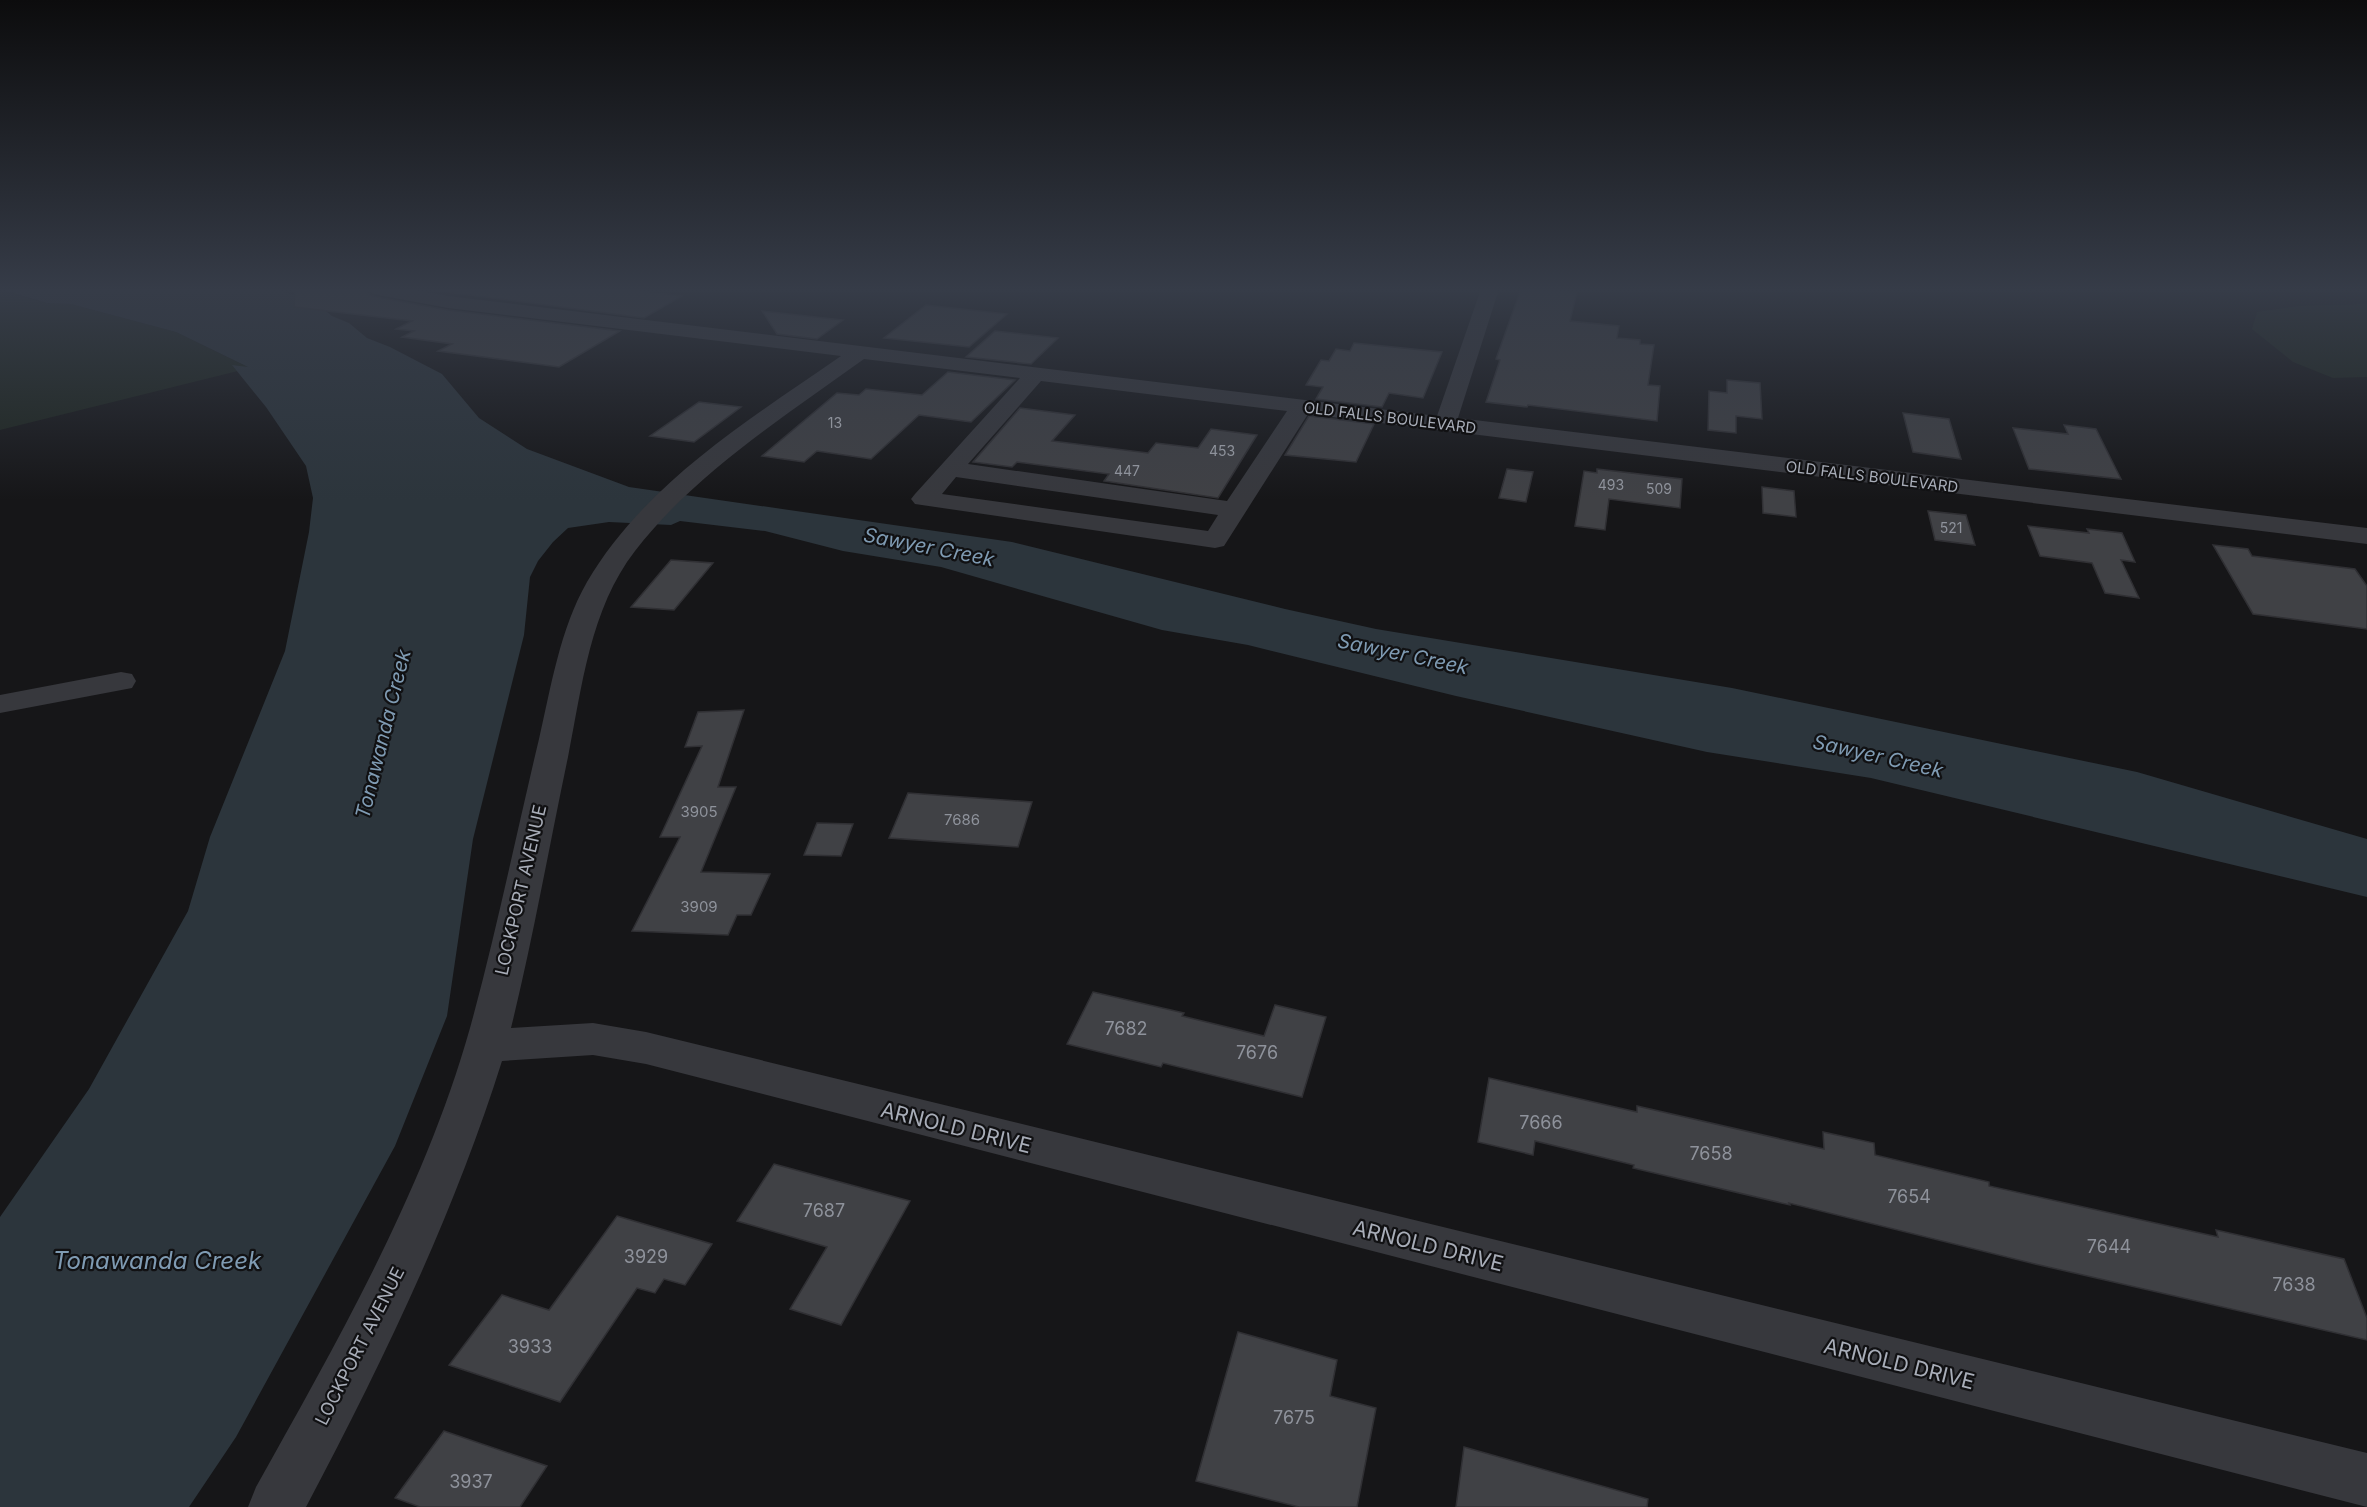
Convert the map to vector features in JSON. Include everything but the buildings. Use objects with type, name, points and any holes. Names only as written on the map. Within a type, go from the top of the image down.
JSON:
[{"type":"street","name":"LOCKPORT AVENUE","points":[[276,1507],[335,1397],[422,1220],[445,1162],[485,1046],[574,655],[584,621],[601,582],[614,562],[650,519],[683,485],[713,459],[850,359]]},
{"type":"street","name":"OLD FALLS BOULEVARD","points":[[918,359],[2367,536]]},
{"type":"street","points":[[1445,425],[1467,359]]},
{"type":"street","points":[[1035,374],[924,499],[1215,540],[1301,407]]},
{"type":"street","points":[[950,470],[1234,510]]},
{"type":"street","points":[[0,704],[121,681]]},
{"type":"street","name":"ARNOLD DRIVE","points":[[485,1046],[593,1039],[646,1048],[2367,1481]]},
{"type":"shaded area","points":[[0,359],[232,359],[250,368],[0,430]]},
{"type":"shaded area","points":[[2290,359],[2367,359],[2367,377],[2333,378]]},
{"type":"water","name":"Tonawanda Creek","points":[[232,359],[414,359],[442,374],[479,418],[527,449],[629,487],[1012,542],[1376,629],[1732,688],[2137,772],[2367,839],[2367,897],[1871,778],[1707,752],[1456,696],[1248,645],[1162,630],[941,567],[843,551],[765,531],[680,521],[671,525],[609,522],[568,528],[538,561],[530,577],[524,635],[473,839],[447,1016],[395,1146],[236,1437],[189,1507],[0,1507],[0,1217],[89,1089],[188,911],[210,837],[285,651],[309,532],[313,498],[306,466],[266,407],[232,365],[248,367]]},
{"type":"water label","name":"Sawyer Creek","points":[[929,547]]},
{"type":"water label","name":"Sawyer Creek","points":[[1403,654]]},
{"type":"water label","name":"Sawyer Creek","points":[[1878,756]]}]
